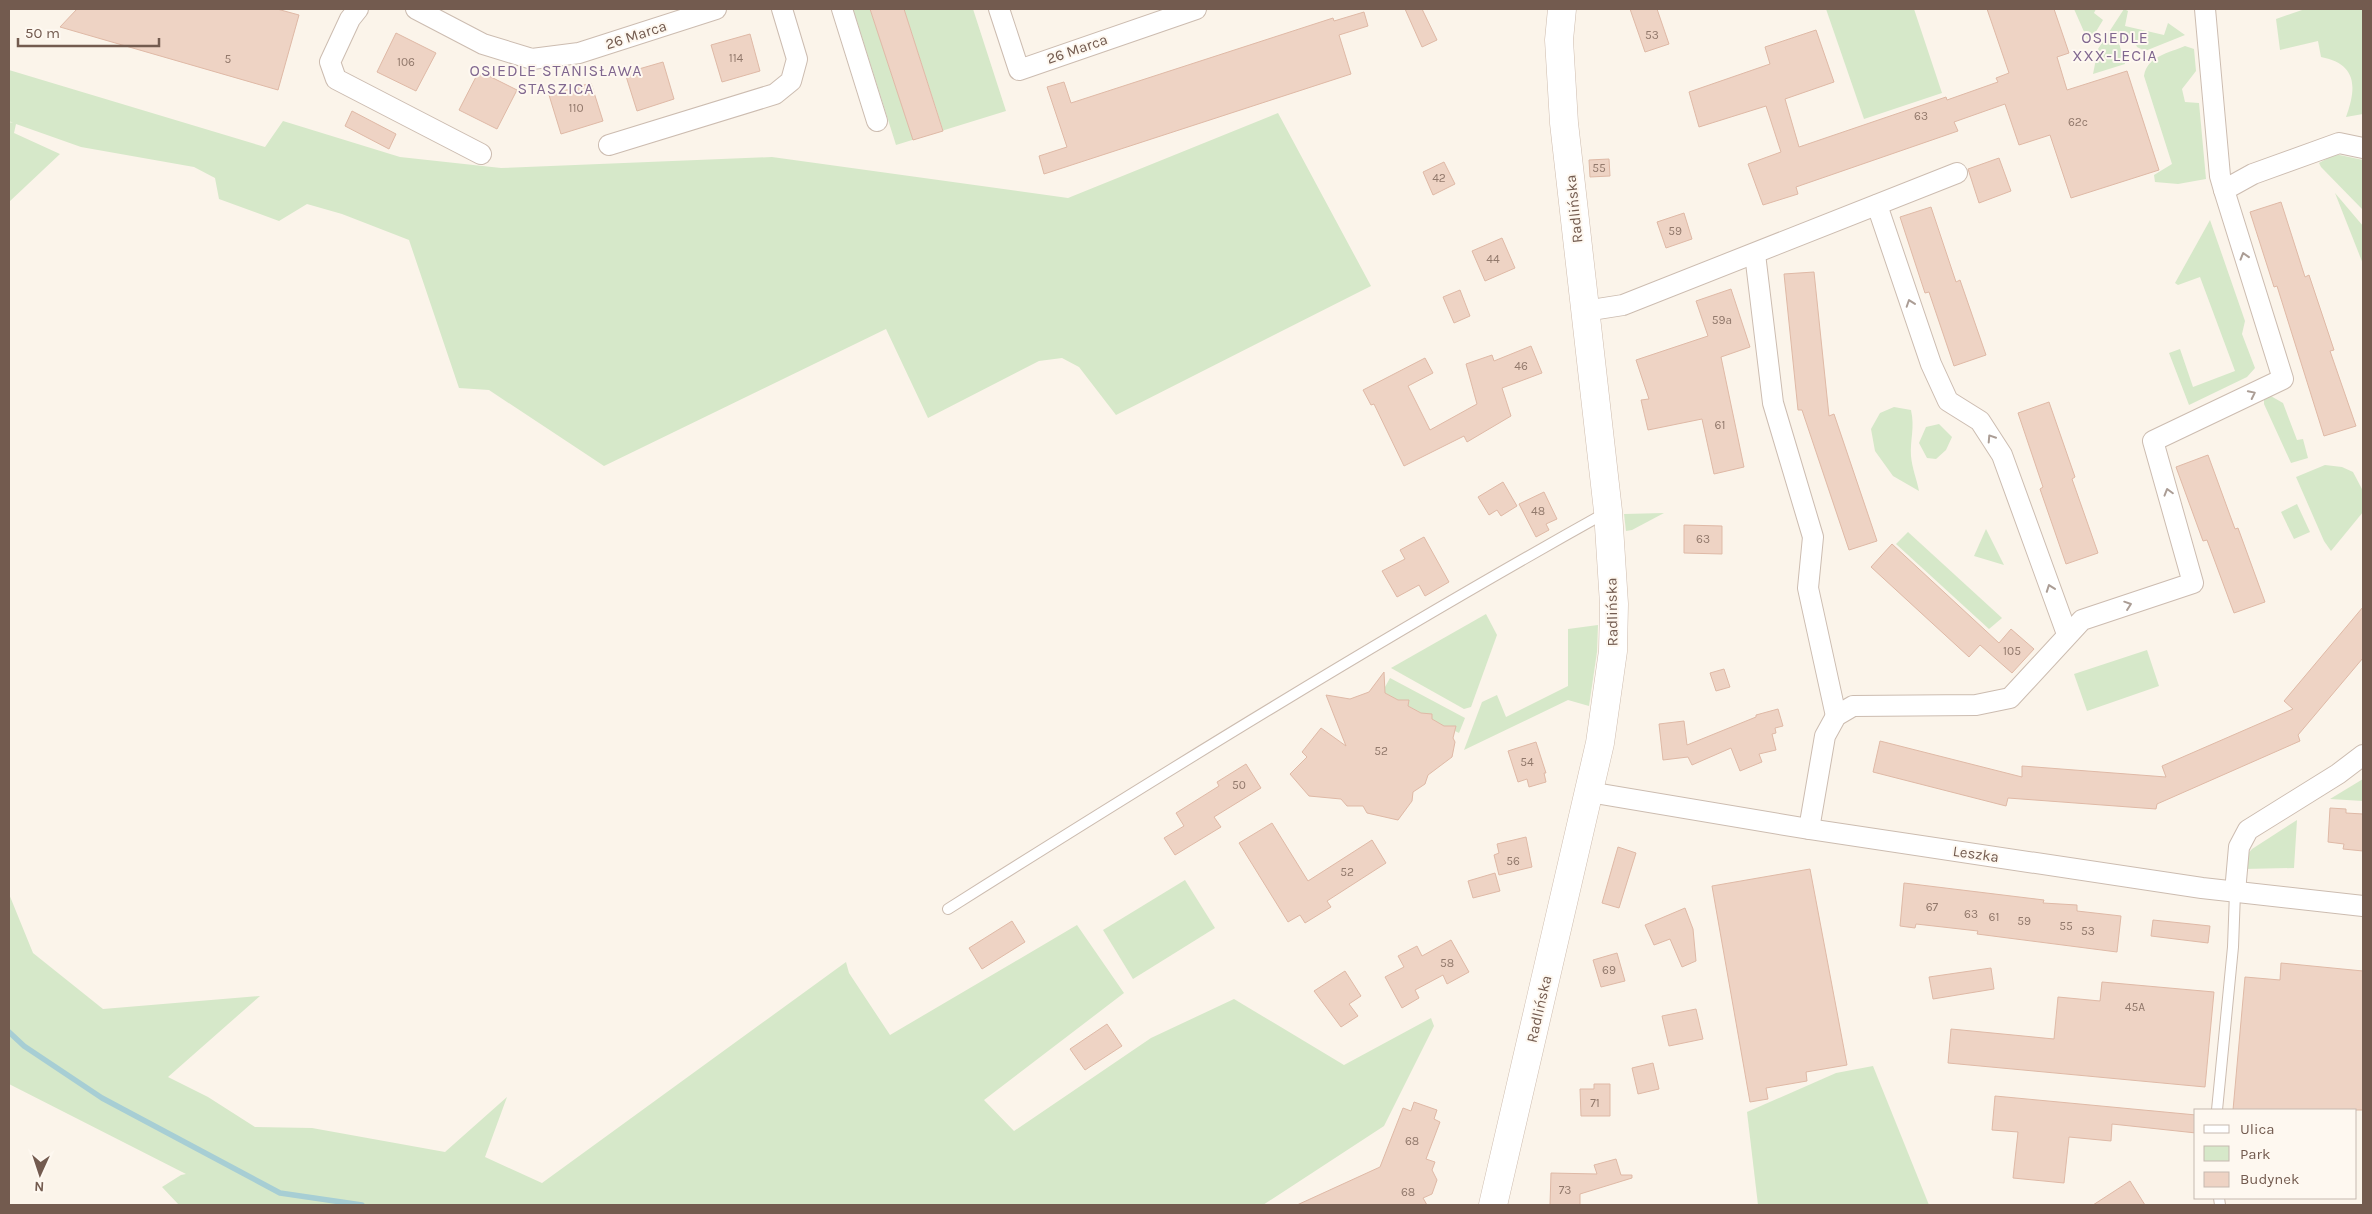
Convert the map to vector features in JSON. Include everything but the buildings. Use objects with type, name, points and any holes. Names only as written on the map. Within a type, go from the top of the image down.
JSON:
[{"type":"street","points":[[358,9],[350,19],[330,62],[336,79],[481,154]]},
{"type":"street","name":"26 Marca","points":[[416,9],[483,44],[532,59],[579,53],[716,9]]},
{"type":"street","points":[[609,145],[776,94],[791,80],[797,59],[782,9]]},
{"type":"street","points":[[842,9],[877,121]]},
{"type":"street","name":"26 Marca","points":[[1000,9],[1019,70],[1196,9]]},
{"type":"street","name":"Radlińska","points":[[1493,1205],[1604,725],[1613,651],[1614,604],[1608,512],[1564,123],[1559,40],[1562,9]]},
{"type":"street","points":[[1809,829],[1826,736],[1836,716],[1853,706],[1976,705],[2010,698],[2067,634],[2082,620],[2193,583],[2153,441],[2283,378],[2220,176],[2205,9]]},
{"type":"street","points":[[2224,190],[2253,174],[2339,143],[2363,148]]},
{"type":"street","points":[[1585,310],[1623,305],[1957,173]]},
{"type":"street","points":[[1877,205],[1931,364],[1948,401],[1980,421],[2002,455],[2067,634]]},
{"type":"street","points":[[1755,254],[1773,403],[1813,537],[1808,588],[1836,716]]},
{"type":"street","points":[[2235,892],[2238,847],[2248,830],[2338,774],[2363,755]]},
{"type":"street","name":"Leszka","points":[[1589,792],[1809,829],[2235,892],[2363,906]]},
{"type":"lane","points":[[948,909],[1204,748],[1378,644],[1608,512]]},
{"type":"lane","points":[[2218,1109],[2233,947],[2235,892]]},
{"type":"green space","points":[[853,9],[870,9],[913,140],[896,145]]},
{"type":"green space","points":[[904,9],[973,9],[1006,111],[924,136],[943,130]]},
{"type":"green space","points":[[1826,9],[1914,9],[1942,93],[1864,119]]},
{"type":"green space","points":[[2074,9],[2096,9],[2094,13],[2103,20],[2089,43]]},
{"type":"green space","points":[[2124,9],[2128,11],[2125,26],[2164,35],[2168,23],[2185,35],[2145,51],[2137,47],[2134,39],[2119,43],[2125,64],[2093,74],[2098,49]]},
{"type":"green space","points":[[2305,9],[2363,9],[2363,114],[2346,117],[2352,96],[2351,78],[2348,71],[2342,65],[2321,57],[2318,41],[2280,50],[2276,19]]},
{"type":"green space","points":[[2185,46],[2194,49],[2196,71],[2182,89],[2185,102],[2199,103],[2206,179],[2178,184],[2155,182],[2154,175],[2172,164],[2144,76],[2149,64],[2154,60]]},
{"type":"green space","points":[[9,70],[265,147],[283,121],[400,157],[501,168],[772,157],[1068,198],[1278,113],[1371,286],[1116,415],[1079,367],[1062,358],[1039,361],[928,418],[886,329],[604,466],[489,390],[459,388],[409,240],[342,214],[307,204],[279,221],[219,199],[215,178],[194,167],[81,147],[16,124],[14,133],[60,154],[9,202],[9,122],[13,123],[9,121]]},
{"type":"green space","points":[[2335,154],[2363,160],[2363,210],[2319,163]]},
{"type":"green space","points":[[2335,193],[2363,226],[2363,264]]},
{"type":"green space","points":[[2210,220],[2245,321],[2242,334],[2255,368],[2247,377],[2189,405],[2169,353],[2180,349],[2193,387],[2235,371],[2200,277],[2178,285],[2175,283]]},
{"type":"green space","points":[[2269,395],[2283,403],[2297,440],[2303,439],[2308,458],[2291,463],[2264,404],[2264,398]]},
{"type":"green space","points":[[1894,407],[1911,410],[1913,422],[1911,456],[1919,491],[1893,476],[1875,451],[1871,429],[1880,413]]},
{"type":"green space","points":[[1939,424],[1952,437],[1946,450],[1936,459],[1927,458],[1919,443],[1926,427]]},
{"type":"green space","points":[[2325,465],[2342,467],[2353,472],[2363,491],[2363,512],[2331,551],[2324,541],[2296,477]]},
{"type":"green space","points":[[2297,504],[2310,532],[2294,539],[2281,512]]},
{"type":"green space","points":[[1664,513],[1632,530],[1626,531],[1624,514]]},
{"type":"green space","points":[[1986,529],[2004,565],[1974,556]]},
{"type":"green space","points":[[1908,532],[2002,618],[1989,629],[1896,544]]},
{"type":"green space","points":[[1486,614],[1497,635],[1471,707],[1464,709],[1391,668]]},
{"type":"green space","points":[[1598,625],[1597,652],[1589,706],[1568,700],[1464,750],[1482,702],[1497,695],[1506,717],[1568,686],[1568,629]]},
{"type":"green space","points":[[2147,650],[2159,686],[2087,711],[2074,674]]},
{"type":"green space","points":[[1390,678],[1465,718],[1459,733],[1455,731],[1456,726],[1452,731],[1432,719],[1432,714],[1429,714],[1429,717],[1408,706],[1409,700],[1405,704],[1385,693],[1385,687]]},
{"type":"green space","points":[[2363,779],[2363,801],[2330,799]]},
{"type":"green space","points":[[2297,820],[2294,868],[2244,869],[2247,855],[2252,849]]},
{"type":"green space","points":[[1185,880],[1215,928],[1133,979],[1103,930]]},
{"type":"green space","points":[[9,894],[33,953],[103,1009],[260,996],[168,1077],[208,1097],[255,1127],[312,1128],[445,1152],[507,1097],[485,1157],[542,1183],[846,962],[849,973],[890,1035],[1077,925],[1124,993],[984,1100],[1014,1131],[1151,1038],[1234,999],[1344,1065],[1431,1018],[1434,1026],[1384,1126],[1263,1205],[179,1205],[162,1187],[181,1175],[186,1174],[9,1084]]},
{"type":"green space","points":[[1873,1066],[1929,1205],[1758,1205],[1747,1112],[1836,1073]]},
{"type":"waterway","points":[[9,1032],[24,1046],[102,1098],[280,1193],[362,1205]]},
{"type":"district","name":"OSIEDLE XXX-LECIA","points":[[2115,46]]},
{"type":"district","name":"OSIEDLE STANISŁAWA STASZICA","points":[[556,79]]}]
